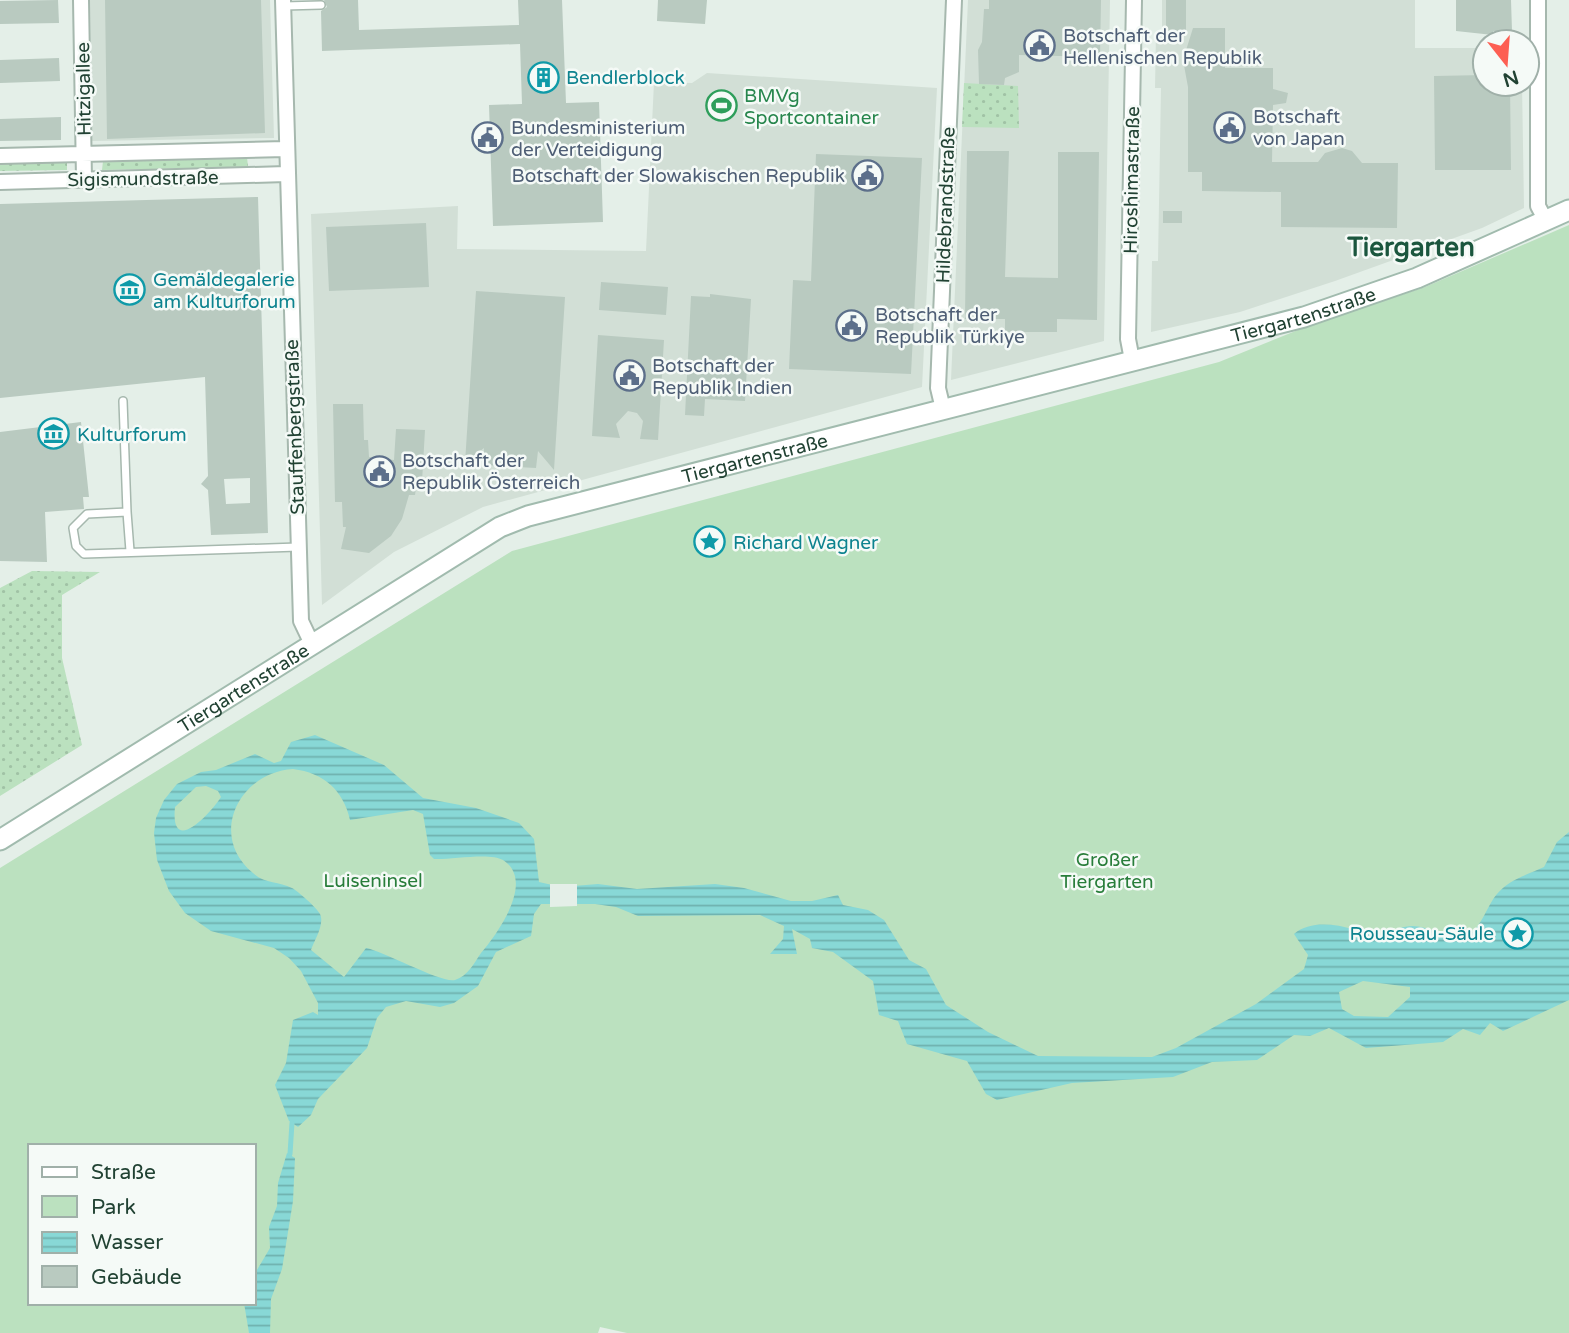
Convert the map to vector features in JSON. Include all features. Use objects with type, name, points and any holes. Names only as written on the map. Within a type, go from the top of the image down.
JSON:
[{"type":"main road","name":"Tiergartenstraße","points":[[0,840],[474,541],[528,516],[1132,360],[1215,342],[1364,297],[1417,278],[1569,210]]},
{"type":"street","name":"Hitzigallee","points":[[81,0],[84,179]]},
{"type":"street","name":"Hildebrandstraße","points":[[943,409],[937,388],[954,0]]},
{"type":"street","name":"Hiroshimastraße","points":[[1132,360],[1128,339],[1134,0]]},
{"type":"street","points":[[1538,0],[1538,206],[1546,221]]},
{"type":"street","name":"Stauffenbergstraße","points":[[283,3],[285,149],[301,621],[311,642]]},
{"type":"street","name":"Sigismundstraße","points":[[0,156],[285,149]]},
{"type":"street","name":"Sigismundstraße","points":[[0,181],[286,174]]},
{"type":"lane","points":[[283,3],[320,5]]},
{"type":"lane","points":[[123,401],[130,551]]},
{"type":"lane","points":[[127,512],[86,514],[77,520],[73,536],[84,554],[298,547]]},
{"type":"shaded area","points":[[90,0],[270,0],[274,138],[92,141]]},
{"type":"shaded area","points":[[968,0],[1110,0],[1104,341],[951,380]]},
{"type":"shaded area","points":[[1162,0],[1415,0],[1415,48],[1471,48],[1471,98],[1522,98],[1524,208],[1482,228],[1335,281],[1240,312],[1151,332],[1152,261],[1158,261],[1161,88],[1155,88],[1156,34],[1162,33]]},
{"type":"shaded area","points":[[707,73],[937,88],[922,387],[483,507],[394,552],[322,605],[311,214],[458,206],[457,249],[646,251],[654,82],[692,83]]},
{"type":"green space","points":[[964,83],[1018,86],[1019,128],[962,127]]},
{"type":"green space","points":[[247,157],[248,167],[102,170],[103,161]]},
{"type":"green space","points":[[67,161],[67,170],[0,171],[0,163]]},
{"type":"green space","name":"Großer Tiergarten","points":[[1569,225],[1569,1333],[627,1333],[600,1327],[598,1333],[0,1333],[0,868],[512,551],[1219,362],[1303,328],[1425,287]]},
{"type":"green space","points":[[32,571],[100,572],[62,595],[62,658],[82,745],[0,796],[0,588]]},
{"type":"water","points":[[315,735],[384,765],[423,798],[476,808],[519,823],[534,839],[539,882],[561,887],[598,884],[637,889],[715,884],[744,888],[791,901],[812,901],[838,895],[843,905],[868,910],[884,920],[909,960],[926,969],[946,1005],[988,1032],[1038,1056],[1152,1057],[1176,1048],[1256,1004],[1304,969],[1308,955],[1294,934],[1303,928],[1314,925],[1337,926],[1381,939],[1406,926],[1417,926],[1454,937],[1470,934],[1502,889],[1544,867],[1557,842],[1569,832],[1569,1000],[1503,1031],[1490,1023],[1480,1035],[1463,1029],[1443,1042],[1366,1048],[1329,1028],[1310,1036],[1294,1035],[1257,1060],[1212,1062],[1173,1077],[1072,1083],[997,1100],[986,1094],[967,1061],[907,1044],[898,1021],[879,1015],[873,981],[833,952],[812,948],[810,939],[792,929],[797,954],[770,954],[783,939],[784,926],[760,915],[638,916],[616,907],[595,904],[541,904],[534,914],[531,936],[496,952],[478,986],[454,1003],[440,1007],[406,1001],[386,1007],[377,1018],[367,1048],[318,1099],[311,1115],[298,1127],[289,1121],[275,1085],[286,1063],[293,1020],[313,1012],[318,1015],[318,1003],[301,971],[289,958],[274,948],[211,931],[185,913],[169,891],[157,860],[154,833],[156,818],[164,800],[177,784],[201,772],[216,770],[255,754],[274,763],[281,761],[291,742]],"holes":[[[293,769],[323,779],[337,792],[350,820],[413,810],[423,814],[430,855],[434,859],[480,856],[497,858],[512,869],[516,881],[515,894],[504,921],[467,972],[460,978],[448,980],[366,948],[344,977],[311,950],[321,923],[318,911],[292,888],[262,879],[253,873],[239,858],[232,841],[231,824],[245,793],[258,781],[274,773]],[[206,786],[218,791],[221,797],[200,821],[192,827],[179,829],[175,822],[175,807],[196,787]],[[1515,918],[1525,919],[1532,935],[1519,943],[1509,942],[1504,938],[1504,932]],[[1363,981],[1410,987],[1410,997],[1388,1017],[1354,1016],[1342,1009],[1339,992]]]},
{"type":"water","points":[[287,1153],[295,1158],[293,1201],[282,1269],[271,1299],[270,1333],[249,1333],[244,1305],[256,1305],[256,1272],[270,1248],[269,1227],[277,1206],[278,1183]]},
{"type":"pier","points":[[550,884],[577,884],[577,906],[550,907]]},
{"type":"building","points":[[58,0],[59,23],[0,24],[0,1]]},
{"type":"building","points":[[105,0],[261,0],[265,133],[107,139]]},
{"type":"building","points":[[324,0],[358,0],[359,30],[519,25],[518,0],[562,0],[566,103],[599,102],[603,222],[493,226],[489,105],[522,104],[520,44],[322,51],[321,11],[327,7]]},
{"type":"building","points":[[658,0],[707,0],[705,24],[657,21]]},
{"type":"building","name":"Botschaft der Hellenischen Republik","points":[[989,0],[1101,0],[1100,57],[1019,55],[1019,72],[1005,78],[1004,85],[979,84],[978,50],[982,42],[984,9],[989,9]]},
{"type":"building","points":[[1166,0],[1186,0],[1186,34],[1166,34]]},
{"type":"building","points":[[1456,0],[1511,0],[1512,28],[1471,28],[1471,33],[1456,31]]},
{"type":"building","name":"Botschaft von Japan","points":[[1193,28],[1225,28],[1225,68],[1273,68],[1273,89],[1288,93],[1286,103],[1273,105],[1272,162],[1318,162],[1325,153],[1342,148],[1352,151],[1362,163],[1398,163],[1397,228],[1281,227],[1281,192],[1202,191],[1202,172],[1188,172],[1188,87],[1183,60]]},
{"type":"building","points":[[59,58],[60,81],[0,83],[0,60]]},
{"type":"building","points":[[1471,75],[1471,98],[1510,98],[1511,170],[1435,170],[1434,76]]},
{"type":"building","points":[[61,117],[61,140],[0,141],[0,119]]},
{"type":"building","points":[[967,151],[1009,151],[1005,277],[1058,278],[1058,152],[1099,152],[1097,320],[1057,319],[1057,332],[1005,332],[1005,319],[965,319]]},
{"type":"building","name":"Botschaft der Republik Türkiye","points":[[816,154],[922,158],[911,374],[789,369],[793,280],[811,281]]},
{"type":"building","name":"Gemäldegalerie am Kulturforum","points":[[258,197],[268,533],[211,535],[208,490],[201,484],[208,476],[205,377],[0,398],[0,204]],"holes":[[[250,478],[250,503],[226,504],[224,479]]]},
{"type":"building","points":[[1163,211],[1182,211],[1182,223],[1163,223]]},
{"type":"building","points":[[426,223],[429,287],[329,291],[326,227]]},
{"type":"building","points":[[601,282],[668,287],[666,315],[599,310]]},
{"type":"building","points":[[476,291],[565,297],[554,470],[538,451],[536,468],[483,465],[484,448],[465,463]]},
{"type":"building","points":[[710,294],[751,299],[745,401],[705,399],[704,416],[685,415],[691,296],[710,297]]},
{"type":"building","name":"Botschaft der Republik Indien","points":[[598,335],[664,340],[658,440],[640,439],[643,421],[637,413],[628,411],[616,424],[620,438],[592,436]]},
{"type":"building","name":"Botschaft der Republik Österreich","points":[[333,404],[363,404],[364,440],[368,440],[369,457],[394,460],[396,429],[425,430],[422,482],[417,481],[415,495],[409,495],[402,519],[391,536],[369,553],[341,549],[346,527],[343,527],[342,502],[335,502]]},
{"type":"building","name":"Kulturforum","points":[[81,422],[89,497],[83,497],[84,509],[45,512],[47,562],[0,561],[0,432]]},
{"type":"building","points":[[717,529],[723,550],[700,556],[694,535]]},
{"type":"waterway","points":[[290,1154],[292,1123]]},
{"type":"place","name":"Botschaft der Hellenischen Republik","points":[[1040,46]]},
{"type":"place","name":"Bendlerblock","points":[[543,77]]},
{"type":"place","name":"BMVg Sportcontainer","points":[[721,106]]},
{"type":"place","name":"Botschaft von Japan","points":[[1230,127]]},
{"type":"place","name":"Bundesministerium der Verteidigung","points":[[488,138]]},
{"type":"place","name":"Botschaft der Slowakischen Republik","points":[[868,175]]},
{"type":"place","name":"Gemäldegalerie am Kulturforum","points":[[130,290]]},
{"type":"place","name":"Botschaft der Republik Türkiye","points":[[852,325]]},
{"type":"place","name":"Botschaft der Republik Indien","points":[[629,376]]},
{"type":"place","name":"Kulturforum","points":[[54,434]]},
{"type":"place","name":"Botschaft der Republik Österreich","points":[[379,471]]},
{"type":"place","name":"Richard Wagner","points":[[710,542]]},
{"type":"place","name":"Rousseau-Säule","points":[[1517,933]]},
{"type":"district","name":"Tiergarten","points":[[1411,247]]},
{"type":"park label","name":"Luiseninsel","points":[[373,880]]}]
